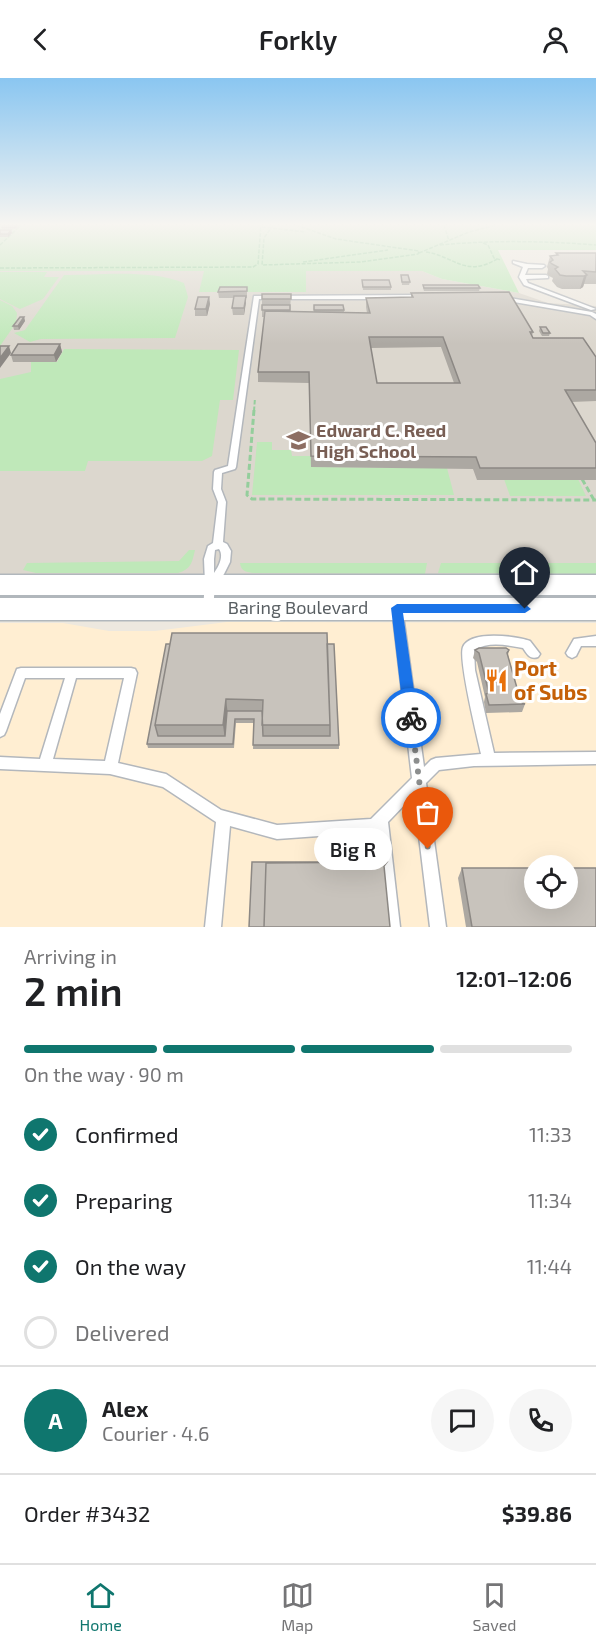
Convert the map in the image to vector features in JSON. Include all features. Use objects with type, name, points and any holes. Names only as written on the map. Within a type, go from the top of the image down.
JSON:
[{"type":"main road","name":"Baring Boulevard","points":[[0,585],[397,608],[596,609]]},
{"type":"main road","name":"Baring Boulevard","points":[[0,609],[209,596],[596,585]]},
{"type":"lane","points":[[522,265],[542,266]]},
{"type":"lane","points":[[522,277],[526,266]]},
{"type":"lane","points":[[522,277],[546,277]]},
{"type":"lane","points":[[522,277],[530,286],[594,312]]},
{"type":"lane","points":[[219,545],[222,502],[216,483],[218,472],[232,467],[256,297],[427,297]]},
{"type":"lane","points":[[492,297],[594,312]]},
{"type":"lane","points":[[224,546],[225,565],[209,596],[209,552],[211,548],[224,546]]},
{"type":"lane","points":[[397,608],[438,927]]},
{"type":"lane","points":[[489,760],[470,670],[468,648],[478,640],[507,640],[526,644],[534,654]]},
{"type":"lane","points":[[572,653],[578,642],[596,640]]},
{"type":"lane","points":[[0,731],[21,673],[131,673],[110,768]]},
{"type":"lane","points":[[45,765],[72,673]]},
{"type":"lane","points":[[0,763],[110,768],[166,781],[218,816],[277,832],[374,826],[436,764],[489,760],[596,758]]},
{"type":"lane","points":[[213,927],[224,817]]},
{"type":"lane","points":[[381,819],[392,927]]},
{"type":"path","points":[[0,268],[253,267],[257,265]]},
{"type":"path","points":[[457,265],[487,265]]},
{"type":"path","points":[[255,392],[247,495],[252,499],[595,500]]},
{"type":"path","points":[[582,480],[595,500]]},
{"type":"shaded area","name":"Edward C. Reed High School","points":[[0,271],[422,271],[442,279],[519,293],[548,303],[596,306],[596,576],[0,576]]},
{"type":"shaded area","points":[[227,622],[596,623],[596,927],[0,927],[0,623],[63,623],[109,631],[155,631]]},
{"type":"green space","points":[[0,265],[505,265],[519,293],[442,279],[422,271],[306,271],[306,292],[199,292],[204,271],[0,271]]},
{"type":"green space","points":[[0,272],[47,272],[44,277],[59,277],[43,299],[20,309],[0,299]]},
{"type":"green space","points":[[141,274],[184,283],[188,297],[175,338],[41,339],[30,342],[14,333],[25,330],[64,275]]},
{"type":"green space","points":[[0,300],[12,306],[17,313],[16,323],[0,346]]},
{"type":"green space","points":[[64,349],[239,350],[233,400],[220,400],[212,456],[202,461],[88,461],[85,471],[0,471],[0,379],[31,372],[31,362],[57,362]]},
{"type":"green space","points":[[257,442],[272,442],[272,450],[291,450],[292,456],[311,456],[311,467],[447,468],[454,495],[252,495]]},
{"type":"green space","points":[[504,479],[578,479],[586,496],[510,496]]},
{"type":"green space","points":[[189,550],[195,550],[192,562],[186,570],[178,573],[36,573],[23,570],[27,563],[179,561]]},
{"type":"green space","points":[[240,563],[427,563],[425,574],[254,573],[243,570]]},
{"type":"green space","points":[[441,563],[596,563],[596,574],[438,573]]},
{"type":"building","points":[[553,265],[596,265],[596,272],[583,271],[587,275],[566,276],[560,275],[555,269],[558,267]]},
{"type":"building","points":[[401,275],[408,275],[410,282],[402,282]]},
{"type":"building","points":[[362,280],[389,280],[391,287],[363,287]]},
{"type":"building","points":[[423,285],[478,285],[480,288],[424,288]]},
{"type":"building","points":[[220,287],[247,287],[247,291],[218,292]]},
{"type":"building","points":[[509,292],[533,332],[530,332],[533,338],[583,338],[596,357],[596,390],[565,390],[596,443],[596,468],[480,468],[476,457],[311,456],[309,372],[258,372],[265,311],[370,313],[366,298],[413,297],[411,293]],"holes":[[[369,337],[443,337],[460,383],[377,383]]]},
{"type":"building","points":[[262,294],[291,294],[291,299],[262,299]]},
{"type":"building","points":[[234,296],[246,296],[244,308],[232,308]]},
{"type":"building","points":[[198,297],[209,297],[206,309],[195,309]]},
{"type":"building","points":[[262,305],[290,305],[290,310],[262,310]]},
{"type":"building","points":[[314,305],[343,305],[344,310],[314,310]]},
{"type":"building","points":[[20,317],[24,317],[18,326],[13,326]]},
{"type":"building","points":[[540,327],[546,327],[550,333],[543,333]]},
{"type":"building","points":[[18,344],[60,344],[54,355],[11,355]]},
{"type":"building","points":[[0,346],[9,346],[0,358]]},
{"type":"building","points":[[172,633],[327,633],[330,725],[262,725],[263,700],[226,699],[223,725],[155,725]]},
{"type":"building","points":[[166,644],[170,644],[155,725],[158,736],[225,736],[227,711],[262,711],[263,736],[330,736],[327,644],[334,644],[339,745],[253,745],[254,719],[235,719],[233,744],[147,744]]},
{"type":"building","name":"Port of Subs","points":[[479,648],[509,650],[507,653],[521,702],[525,704],[489,705],[486,694],[489,693],[479,653],[475,650]]},
{"type":"building","points":[[252,862],[384,862],[266,863],[264,927],[249,927]]},
{"type":"building","points":[[387,862],[384,866],[390,927],[264,927],[266,863]]},
{"type":"building","points":[[462,868],[524,868],[524,909],[578,909],[578,868],[596,868],[596,927],[472,927]]},
{"type":"way so far","points":[[411,718],[428,849]]},
{"type":"place","name":"Edward C. Reed High School","points":[[298,441]]},
{"type":"place","name":"Port of Subs","points":[[496,681]]},
{"type":"place","name":"Big R","points":[[428,849]]},
{"type":"route","points":[[411,718],[397,608],[525,609]]}]
